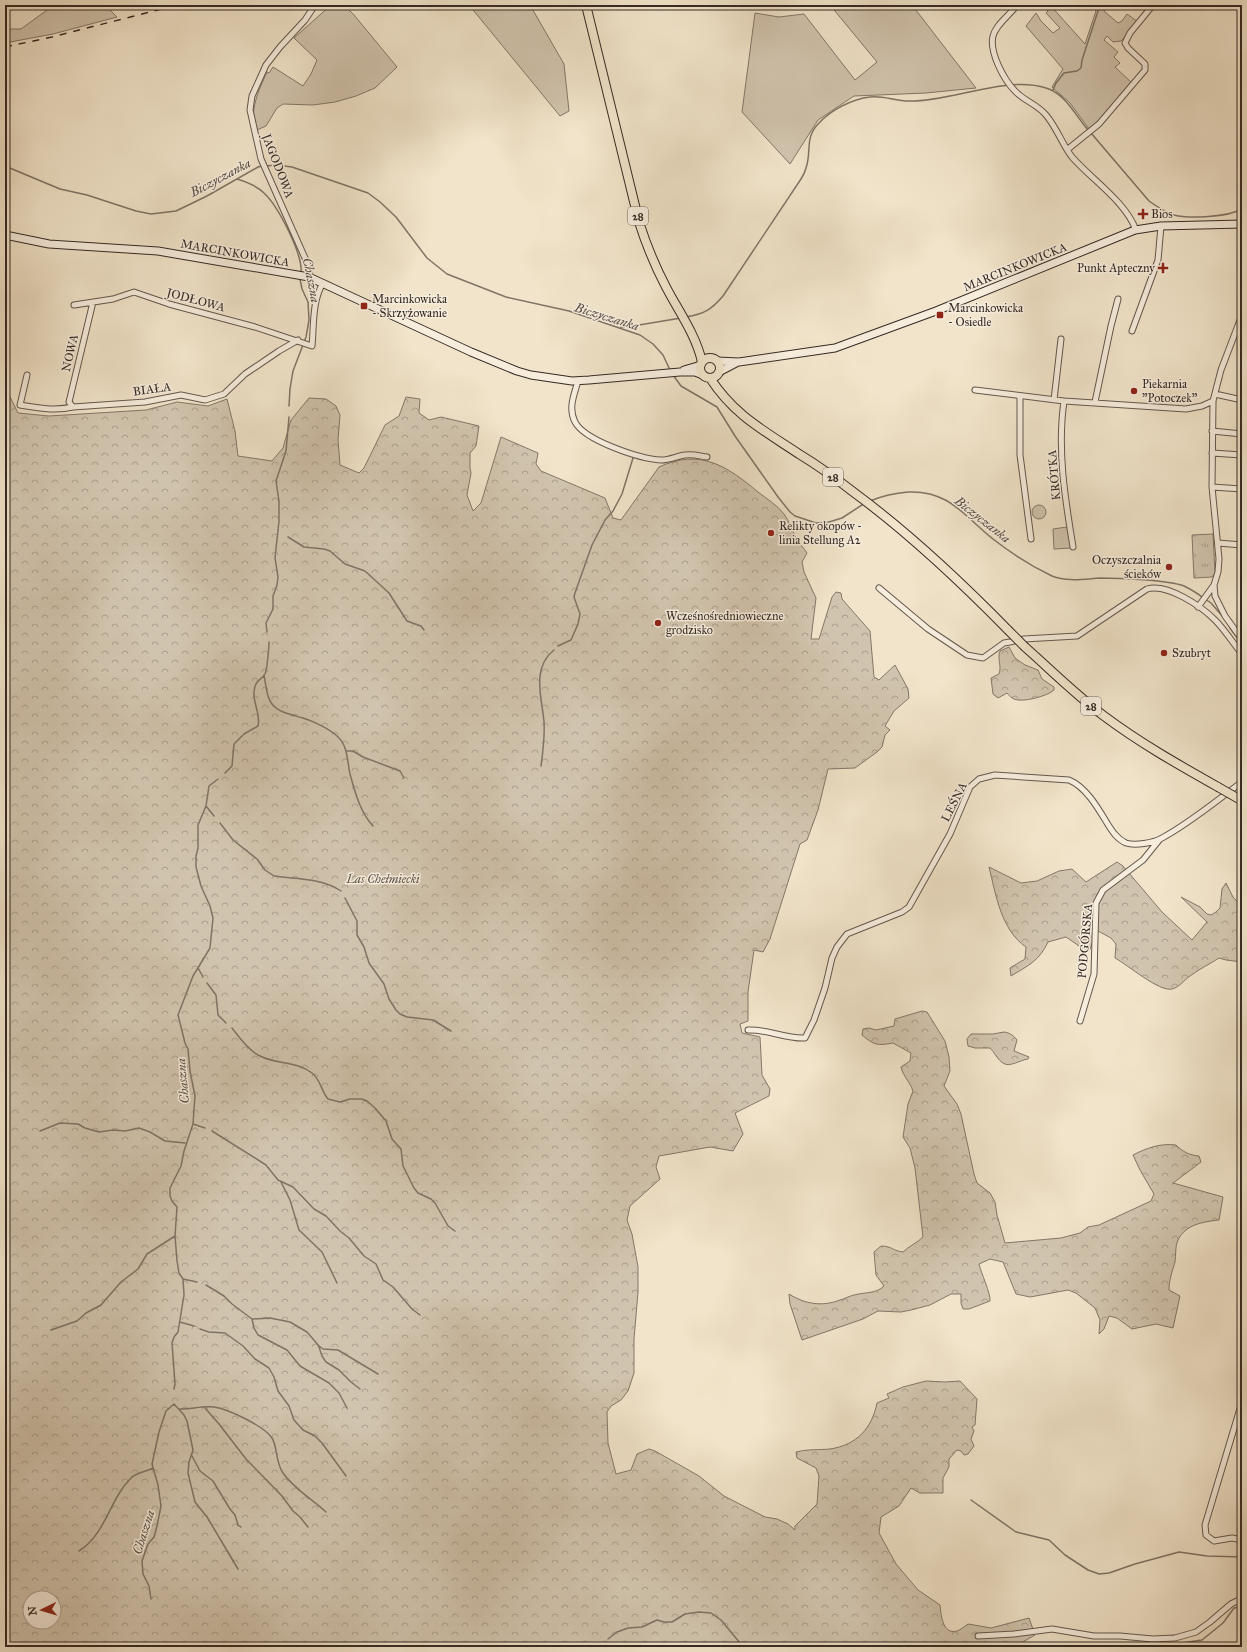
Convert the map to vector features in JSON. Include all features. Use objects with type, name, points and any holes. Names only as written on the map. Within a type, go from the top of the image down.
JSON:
[{"type":"main road","name":"28","points":[[586,5],[609,96],[629,185],[645,242],[676,306],[695,340],[714,360]]},
{"type":"main road","name":"28","points":[[695,340],[701,363],[701,370],[712,375],[731,405],[749,422],[825,471],[858,495],[976,597],[1025,647],[1080,697],[1125,731],[1164,756],[1240,800]]},
{"type":"main road","points":[[701,363],[706,359],[714,360],[720,365],[712,375]]},
{"type":"street","name":"JAGODOWA","points":[[304,276],[309,267],[261,159],[251,121],[250,110],[252,96],[266,65],[280,46],[305,20],[315,5]]},
{"type":"street","points":[[1017,5],[995,30],[993,36],[992,47],[999,67],[1015,92],[1032,102],[1045,114],[1072,156],[1129,216],[1136,230]]},
{"type":"street","points":[[1068,149],[1093,129],[1110,112],[1145,70],[1145,64],[1128,48],[1125,42],[1130,33],[1153,5]]},
{"type":"street","name":"MARCINKOWICKA","points":[[714,360],[739,362],[842,346],[936,311],[1136,230],[1161,226],[1242,224]]},
{"type":"street","points":[[1132,330],[1158,260],[1161,226]]},
{"type":"street","name":"MARCINKOWICKA","points":[[5,235],[49,244],[158,251],[304,276],[323,283],[472,352],[517,371],[540,376],[578,380],[680,372],[695,372],[712,375],[739,362]]},
{"type":"street","points":[[305,343],[318,290],[323,283]]},
{"type":"street","name":"JODŁOWA","points":[[74,305],[113,299],[134,292],[169,304],[213,315],[305,343]]},
{"type":"street","points":[[1095,402],[1118,299]]},
{"type":"street","name":"NOWA","points":[[73,407],[69,402],[93,302]]},
{"type":"street","points":[[1199,606],[1209,594],[1214,585],[1218,572],[1218,543],[1212,488],[1213,401],[1221,370],[1242,315]]},
{"type":"street","points":[[1054,400],[1061,339]]},
{"type":"street","name":"BIAŁA","points":[[27,376],[20,405],[54,409],[145,402],[181,395],[205,400],[224,394],[245,374],[278,351],[305,343]]},
{"type":"street","name":"MARCINKOWICKA","points":[[680,372],[701,363]]},
{"type":"street","points":[[578,380],[571,407],[574,418],[579,427],[601,442],[636,455],[657,460],[668,460],[686,455],[707,457]]},
{"type":"street","points":[[975,390],[1064,401],[1186,409],[1202,406],[1213,401]]},
{"type":"street","points":[[1215,394],[1242,400]]},
{"type":"street","points":[[1020,396],[1020,455],[1031,539]]},
{"type":"street","name":"KRÓTKA","points":[[1064,401],[1060,444],[1063,479],[1074,547]]},
{"type":"street","points":[[1212,431],[1242,434]]},
{"type":"street","points":[[1212,453],[1242,455]]},
{"type":"street","points":[[1212,488],[1242,489]]},
{"type":"street","points":[[1218,543],[1242,545]]},
{"type":"street","points":[[1214,585],[1215,596],[1225,616],[1238,634],[1242,635]]},
{"type":"street","points":[[879,588],[928,629],[967,655],[978,658],[986,657],[1004,644],[1010,642],[1028,639],[1076,636],[1150,588],[1170,591],[1199,606],[1215,620],[1242,654]]},
{"type":"street","name":"LEŚNA","points":[[748,1030],[758,1030],[790,1038],[805,1038],[814,1020],[837,947],[847,934],[902,912],[909,907],[950,834],[970,787],[979,778],[995,775],[1069,780],[1079,785],[1085,792],[1116,837],[1124,842],[1132,844],[1160,839],[1202,812],[1242,782]]},
{"type":"street","name":"PODGÓRSKA","points":[[1080,1021],[1094,974],[1096,903],[1103,890],[1142,860],[1160,839]]},
{"type":"street","points":[[1242,1402],[1205,1525],[1206,1535],[1214,1541],[1232,1538],[1242,1540]]},
{"type":"street","points":[[978,1636],[1014,1634],[1052,1629],[1094,1636],[1120,1636],[1153,1639],[1175,1638],[1196,1632],[1230,1604],[1242,1600]]},
{"type":"green space","points":[[54,5],[105,5],[117,17],[53,34],[5,43],[5,16],[8,29],[21,29]]},
{"type":"green space","points":[[331,5],[344,5],[397,67],[375,88],[356,96],[335,102],[313,105],[283,104],[277,108],[266,126],[257,130],[254,108],[258,93],[267,72],[269,73],[273,67],[303,86],[311,74],[317,60],[294,38]]},
{"type":"green space","points":[[469,5],[530,5],[564,64],[569,111],[560,116]]},
{"type":"green space","points":[[830,5],[912,5],[976,88],[926,93],[854,96],[818,120],[790,164],[742,112],[755,13],[779,17],[804,14],[855,80],[877,62]]},
{"type":"green space","points":[[1050,5],[1085,44],[1096,11],[1092,5],[1106,5],[1104,11],[1118,23],[1122,21],[1127,14],[1138,22],[1121,41],[1113,42],[1107,36],[1104,40],[1118,52],[1114,57],[1120,63],[1115,67],[1132,83],[1097,123],[1089,129],[1070,103],[1052,87],[1063,69],[1026,26],[1036,13],[1041,21],[1053,33],[1060,28],[1046,13],[1048,11],[1046,7]]},
{"type":"green space","name":"Las Chełmiecki","points":[[5,387],[18,413],[49,416],[146,410],[177,402],[208,406],[227,399],[235,431],[238,456],[272,461],[283,448],[291,420],[309,398],[326,399],[336,406],[340,415],[338,440],[340,465],[359,473],[364,468],[385,425],[399,416],[406,397],[420,399],[419,413],[429,420],[441,417],[479,426],[476,446],[470,453],[471,473],[467,495],[473,511],[481,503],[501,437],[538,453],[536,464],[541,471],[605,498],[613,518],[621,520],[659,467],[687,459],[712,463],[735,474],[772,502],[784,514],[797,540],[807,553],[802,562],[804,572],[816,598],[811,639],[819,639],[832,597],[836,592],[841,593],[842,599],[870,631],[874,677],[879,680],[895,665],[908,689],[909,698],[894,711],[885,726],[890,730],[885,735],[882,747],[877,752],[855,768],[828,769],[818,810],[807,840],[800,844],[770,939],[763,952],[754,950],[748,992],[748,1021],[740,1024],[742,1033],[760,1037],[762,1075],[770,1089],[769,1096],[735,1113],[743,1134],[733,1151],[710,1147],[659,1156],[656,1167],[660,1179],[630,1206],[627,1220],[632,1234],[638,1267],[638,1292],[634,1339],[634,1373],[628,1391],[621,1400],[611,1406],[607,1412],[608,1443],[616,1474],[631,1470],[637,1454],[649,1449],[699,1476],[724,1496],[765,1517],[777,1519],[788,1524],[795,1530],[795,1526],[817,1504],[819,1476],[816,1468],[797,1458],[796,1452],[830,1449],[848,1444],[862,1434],[867,1427],[875,1412],[877,1403],[889,1398],[887,1394],[903,1387],[926,1381],[960,1381],[977,1399],[975,1425],[972,1427],[974,1431],[971,1439],[974,1446],[968,1454],[964,1455],[961,1451],[957,1450],[949,1459],[949,1467],[943,1478],[943,1493],[920,1493],[911,1488],[899,1506],[881,1517],[879,1533],[896,1564],[918,1590],[940,1605],[943,1623],[948,1630],[957,1631],[968,1624],[991,1628],[1029,1618],[1035,1635],[1014,1647],[5,1647]]},
{"type":"green space","points":[[1036,505],[1042,505],[1046,509],[1046,515],[1042,519],[1036,519],[1032,515],[1032,509]]},
{"type":"green space","points":[[1067,527],[1071,548],[1054,549],[1053,529]]},
{"type":"green space","points":[[1213,534],[1215,573],[1212,577],[1194,578],[1192,535]]},
{"type":"green space","points":[[1009,647],[1015,658],[1025,665],[1038,670],[1042,679],[1054,687],[1054,690],[1041,697],[1023,700],[1013,699],[1007,693],[998,698],[993,694],[991,678],[999,674],[1000,651]]},
{"type":"green space","points":[[1117,862],[1123,866],[1162,912],[1192,940],[1207,922],[1181,897],[1200,907],[1207,914],[1211,915],[1220,908],[1222,889],[1226,883],[1233,897],[1242,907],[1242,962],[1219,958],[1193,973],[1177,987],[1166,989],[1152,982],[1115,958],[1116,944],[1111,938],[1098,931],[1089,951],[1066,937],[1048,942],[1037,958],[1011,976],[1010,968],[1025,959],[1026,947],[1018,940],[1005,922],[997,900],[989,867],[1021,883],[1037,881],[1059,871],[1072,869],[1086,882]]},
{"type":"green space","points":[[922,1011],[927,1012],[945,1041],[949,1057],[950,1071],[944,1086],[957,1104],[961,1114],[977,1183],[990,1193],[995,1202],[1005,1243],[1061,1238],[1080,1233],[1088,1227],[1099,1225],[1151,1201],[1154,1194],[1133,1155],[1138,1152],[1164,1145],[1176,1145],[1186,1153],[1199,1156],[1201,1162],[1173,1183],[1223,1197],[1219,1220],[1201,1223],[1190,1227],[1178,1240],[1175,1262],[1169,1286],[1169,1290],[1180,1296],[1173,1328],[1156,1324],[1132,1329],[1117,1318],[1109,1316],[1104,1329],[1099,1334],[1100,1320],[1095,1308],[1076,1293],[1068,1290],[1030,1297],[1016,1294],[1003,1262],[990,1259],[979,1264],[990,1301],[969,1309],[963,1309],[961,1294],[951,1294],[930,1305],[911,1310],[901,1312],[878,1311],[863,1319],[802,1340],[790,1304],[789,1294],[807,1302],[820,1304],[881,1289],[884,1286],[876,1275],[874,1252],[881,1246],[903,1252],[923,1237],[915,1168],[910,1148],[903,1137],[908,1104],[913,1091],[901,1067],[910,1061],[911,1053],[893,1043],[876,1044],[862,1035],[863,1029],[869,1028],[876,1030],[894,1026],[895,1019]]},
{"type":"green space","points":[[1004,1032],[1011,1034],[1017,1040],[1014,1051],[1029,1057],[1028,1059],[1008,1065],[999,1060],[990,1048],[975,1048],[968,1046],[967,1039],[971,1034],[993,1034]]},
{"type":"waterway","points":[[1053,90],[1056,83],[1064,73],[1077,71],[1081,68],[1082,60],[1100,5]]},
{"type":"waterway","points":[[686,317],[707,311],[723,296],[802,177],[808,162],[810,139],[814,129],[824,118],[842,106],[863,98],[884,97],[904,101],[925,100],[996,87],[1031,85],[1046,88],[1059,95],[1070,106],[1088,130]]},
{"type":"waterway","points":[[1091,133],[1149,201],[1167,212],[1174,215],[1198,217],[1228,214],[1242,209]]},
{"type":"waterway","name":"Biczyczanka","points":[[266,166],[276,165],[292,167],[368,193],[396,217],[427,258],[447,274],[506,297],[569,311],[640,335],[653,344],[663,355],[670,370]]},
{"type":"waterway","name":"Biczyczanka","points":[[5,166],[60,189],[87,195],[136,211],[151,214],[176,211],[262,166]]},
{"type":"waterway","name":"Chaszna","points":[[237,179],[252,184],[270,199],[294,243],[301,265],[301,273]]},
{"type":"waterway","name":"Chaszna","points":[[289,406],[293,371],[306,337],[309,320],[308,302],[302,289],[300,279]]},
{"type":"waterway","points":[[621,327],[681,318]]},
{"type":"waterway","name":"Biczyczanka","points":[[673,375],[681,386],[717,407],[735,436],[778,497],[795,516],[816,523],[829,522],[842,518],[865,503]]},
{"type":"waterway","name":"Chaszna","points":[[267,632],[266,623],[273,609],[273,596],[278,577],[275,558],[279,521],[279,501],[276,481],[286,451],[289,417]]},
{"type":"waterway","points":[[558,646],[571,640],[578,624],[580,614],[574,597],[575,593],[592,545],[605,520],[613,511],[622,494],[633,458]]},
{"type":"waterway","name":"Biczyczanka","points":[[870,501],[889,495],[908,492],[934,495],[955,506],[993,539],[1014,554],[1052,576],[1070,580],[1108,578],[1167,582],[1184,586],[1202,597]]},
{"type":"waterway","points":[[288,537],[304,547],[330,551],[345,564],[365,571],[389,593],[407,621],[421,626],[424,630]]},
{"type":"waterway","name":"Biczyczanka","points":[[1205,599],[1211,603],[1224,618]]},
{"type":"waterway","name":"Biczyczanka","points":[[1230,628],[1242,644]]},
{"type":"waterway","name":"Chaszna","points":[[225,773],[232,766],[234,744],[244,734],[258,726],[259,722],[254,692],[257,682],[266,672],[269,642]]},
{"type":"waterway","points":[[541,766],[544,744],[544,722],[540,693],[540,674],[542,665],[554,650]]},
{"type":"waterway","points":[[264,675],[268,698],[278,710],[307,719],[331,731],[344,745],[358,802],[373,826]]},
{"type":"waterway","points":[[346,751],[353,751],[363,757],[400,771],[404,778]]},
{"type":"waterway","name":"Chaszna","points":[[174,1389],[175,1384],[172,1343],[178,1332],[184,1295],[183,1279],[179,1273],[177,1261],[175,1236],[177,1207],[170,1196],[170,1188],[181,1166],[184,1151],[193,1124],[195,1096],[190,1071],[188,1049],[178,1015],[193,976],[210,948],[213,918],[210,906],[201,886],[196,867],[196,856],[198,848],[198,825],[206,806],[209,786],[218,779]]},
{"type":"waterway","points":[[206,806],[214,816]]},
{"type":"waterway","points":[[220,823],[233,840],[257,859],[265,870],[274,876],[317,881],[341,891]]},
{"type":"waterway","points":[[345,898],[357,921],[357,935],[364,947],[369,963],[384,984],[389,999],[396,1010],[400,1014],[407,1017],[433,1020],[451,1031]]},
{"type":"waterway","points":[[198,968],[203,977]]},
{"type":"waterway","points":[[207,983],[216,995],[218,1015],[226,1023]]},
{"type":"waterway","points":[[232,1028],[240,1039],[258,1055],[271,1060],[299,1066],[312,1073],[328,1099],[340,1102],[350,1099],[362,1099],[367,1101],[375,1108],[386,1121],[392,1139],[401,1149],[403,1166],[414,1188],[418,1193],[431,1199],[435,1203],[448,1226],[455,1231]]},
{"type":"waterway","points":[[40,1131],[60,1123],[78,1124],[85,1128],[99,1132],[113,1130],[125,1131],[139,1128],[150,1132],[165,1141],[185,1143]]},
{"type":"waterway","points":[[193,1124],[205,1128]]},
{"type":"waterway","points":[[212,1131],[266,1165],[278,1180],[293,1187],[314,1209],[326,1216],[349,1238],[364,1256],[376,1264],[383,1280],[393,1287],[412,1309],[420,1315]]},
{"type":"waterway","points":[[281,1182],[290,1200],[299,1230],[322,1252],[337,1283]]},
{"type":"waterway","points":[[51,1330],[77,1321],[86,1313],[101,1305],[121,1282],[138,1269],[147,1254],[175,1236]]},
{"type":"waterway","points":[[183,1279],[197,1282]]},
{"type":"waterway","points":[[206,1285],[224,1296],[252,1319],[270,1318],[290,1322],[307,1332],[323,1349],[338,1350],[378,1374]]},
{"type":"waterway","points":[[252,1319],[254,1328],[258,1335],[287,1350],[300,1366],[329,1383],[339,1393],[347,1408]]},
{"type":"waterway","points":[[180,1322],[194,1326]]},
{"type":"waterway","points":[[200,1329],[209,1332],[225,1333],[243,1346],[255,1359],[269,1368],[274,1377],[278,1391],[289,1406],[294,1420],[303,1430],[315,1436],[322,1443],[346,1476]]},
{"type":"waterway","points":[[319,1347],[326,1362],[339,1370],[360,1389]]},
{"type":"waterway","name":"Chaszna","points":[[151,1599],[149,1586],[143,1574],[142,1561],[148,1544],[154,1537],[161,1506],[158,1485],[152,1464],[159,1432],[166,1411],[174,1404],[184,1415],[187,1421],[193,1450],[189,1462],[188,1473],[195,1502],[207,1517],[238,1569]]},
{"type":"waterway","points":[[180,1409],[210,1407],[220,1408],[262,1428],[268,1433],[274,1442],[280,1468],[287,1479],[326,1512]]},
{"type":"waterway","points":[[205,1408],[246,1459],[282,1496],[293,1511],[308,1527]]},
{"type":"waterway","points":[[192,1456],[200,1471],[213,1481],[235,1515],[238,1525],[241,1527]]},
{"type":"waterway","points":[[79,1551],[95,1536],[102,1526],[117,1496],[131,1478],[136,1474],[153,1468]]},
{"type":"waterway","points":[[971,1500],[1016,1532],[1049,1540],[1065,1555],[1088,1570],[1099,1574],[1109,1573],[1179,1552],[1207,1556],[1242,1557]]},
{"type":"waterway","points":[[1155,1647],[1202,1640],[1223,1623],[1234,1608],[1242,1607]]},
{"type":"waterway","points":[[608,1639],[617,1632],[628,1628],[642,1627],[657,1620],[672,1622],[685,1614],[699,1612],[711,1613],[721,1620],[740,1643],[746,1647]]},
{"type":"waterway","points":[[1120,1647],[1129,1645],[1146,1647]]},
{"type":"railway","points":[[5,47],[52,37],[177,5]]},
{"type":"place","name":"Bios","points":[[1143,214]]},
{"type":"place","name":"Punkt Apteczny","points":[[1163,268]]},
{"type":"place","name":"Marcinkowicka - Skrzyżowanie","points":[[364,306]]},
{"type":"place","name":"Marcinkowicka - Osiedle","points":[[940,315]]},
{"type":"place","name":"Piekarnia \"Potoczek\"","points":[[1134,391]]},
{"type":"place","name":"Relikty okopów - linia Stellung A2","points":[[771,533]]},
{"type":"place","name":"Oczyszczalnia ścieków","points":[[1169,567]]},
{"type":"place","name":"Wcześnośredniowieczne grodzisko","points":[[658,623]]},
{"type":"place","name":"Szubryt","points":[[1164,653]]}]
